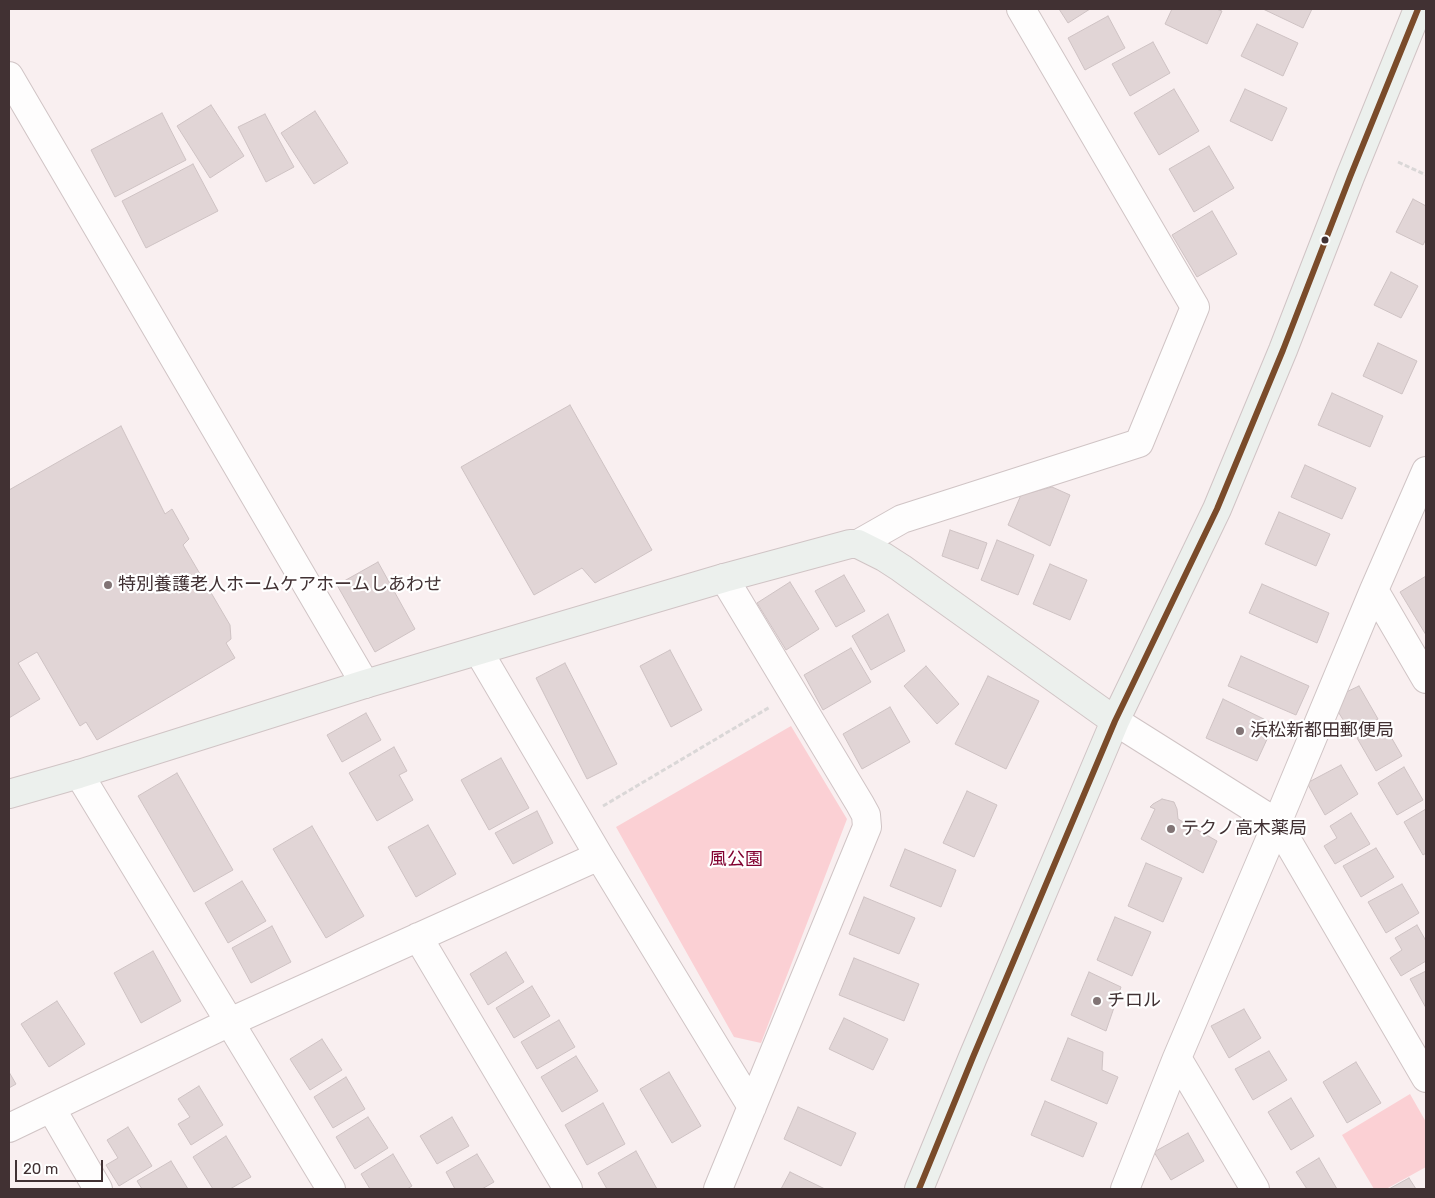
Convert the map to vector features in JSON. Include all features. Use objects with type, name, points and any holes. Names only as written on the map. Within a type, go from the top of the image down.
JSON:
[{"type":"street","points":[[9,794],[79,774],[365,684],[479,652],[724,578],[858,544],[902,519],[1140,443],[1195,307],[1021,9]]},
{"type":"street","points":[[919,1189],[1115,721],[1217,509],[1418,9]]},
{"type":"street","points":[[9,76],[365,684]]},
{"type":"street","points":[[1125,1189],[1177,1058],[1374,590],[1426,472]]},
{"type":"street","points":[[858,544],[876,552],[901,568],[1115,721],[1276,823],[1426,1078]]},
{"type":"street","points":[[718,1189],[866,827],[866,815],[860,804],[724,578]]},
{"type":"street","points":[[1374,590],[1426,679]]},
{"type":"street","points":[[479,652],[578,820],[752,1106]]},
{"type":"street","points":[[79,774],[331,1189]]},
{"type":"street","points":[[9,1128],[230,1022],[600,856]]},
{"type":"street","points":[[418,937],[568,1189]]},
{"type":"street","points":[[1177,1058],[1255,1189]]},
{"type":"street","points":[[51,1108],[98,1189]]},
{"type":"path","points":[[1398,162],[1426,175]]},
{"type":"path","points":[[578,820],[794,693]]},
{"type":"green space","name":"風公園","points":[[791,726],[847,819],[761,1043],[734,1037],[616,827]]},
{"type":"green space","points":[[1410,1094],[1426,1122],[1426,1167],[1386,1189],[1374,1189],[1342,1135]]},
{"type":"building","points":[[1059,9],[1090,9],[1068,23]]},
{"type":"building","points":[[1172,9],[1216,9],[1222,11],[1207,44],[1165,24]]},
{"type":"building","points":[[1263,9],[1312,9],[1303,28]]},
{"type":"building","points":[[1108,16],[1125,48],[1085,70],[1068,38]]},
{"type":"building","points":[[1257,24],[1298,43],[1283,76],[1241,56]]},
{"type":"building","points":[[1153,42],[1170,73],[1130,96],[1112,64]]},
{"type":"building","points":[[1174,89],[1199,131],[1159,155],[1134,113]]},
{"type":"building","points":[[1245,89],[1287,108],[1272,141],[1230,121]]},
{"type":"building","points":[[211,105],[244,156],[210,178],[177,126]]},
{"type":"building","points":[[315,111],[348,163],[314,184],[281,133]]},
{"type":"building","points":[[162,113],[186,160],[115,197],[91,150]]},
{"type":"building","points":[[265,114],[294,167],[266,182],[238,127]]},
{"type":"building","points":[[1209,146],[1234,188],[1194,212],[1169,169]]},
{"type":"building","points":[[193,164],[218,211],[146,248],[122,201]]},
{"type":"building","points":[[1413,199],[1426,206],[1426,239],[1423,245],[1396,232]]},
{"type":"building","points":[[1212,211],[1237,254],[1197,277],[1172,235]]},
{"type":"building","points":[[1391,272],[1418,286],[1401,318],[1374,305]]},
{"type":"building","points":[[1378,343],[1417,361],[1402,394],[1363,376]]},
{"type":"building","points":[[1332,393],[1383,416],[1370,447],[1318,425]]},
{"type":"building","points":[[570,405],[652,550],[595,583],[582,568],[534,595],[461,467]]},
{"type":"building","name":"特別養護老人ホームケアホームしあわせ","points":[[121,426],[165,514],[172,509],[189,539],[183,545],[230,625],[231,639],[226,643],[235,658],[97,740],[86,722],[80,726],[37,652],[18,663],[40,699],[9,718],[9,490]]},
{"type":"building","points":[[1305,465],[1356,488],[1342,519],[1291,497]]},
{"type":"building","points":[[1052,487],[1070,495],[1050,546],[1008,525],[1021,495]]},
{"type":"building","points":[[1279,512],[1330,534],[1316,566],[1265,544]]},
{"type":"building","points":[[950,530],[987,543],[978,569],[942,556]]},
{"type":"building","points":[[997,540],[1034,555],[1018,595],[981,580]]},
{"type":"building","points":[[378,562],[415,629],[375,652],[337,585]]},
{"type":"building","points":[[1050,564],[1087,580],[1070,620],[1033,604]]},
{"type":"building","points":[[844,575],[865,611],[836,627],[815,591]]},
{"type":"building","points":[[1426,576],[1426,635],[1400,592]]},
{"type":"building","points":[[790,582],[819,629],[786,650],[757,603]]},
{"type":"building","points":[[1262,584],[1329,613],[1317,643],[1249,613]]},
{"type":"building","points":[[888,614],[905,651],[871,670],[852,636]]},
{"type":"building","points":[[851,648],[871,682],[823,710],[804,675]]},
{"type":"building","points":[[670,650],[702,710],[671,727],[640,666]]},
{"type":"building","points":[[1241,656],[1309,686],[1296,715],[1228,686]]},
{"type":"building","points":[[565,663],[617,764],[587,779],[536,678]]},
{"type":"building","points":[[926,666],[959,704],[937,724],[904,686]]},
{"type":"building","points":[[988,676],[1039,701],[1006,769],[955,744]]},
{"type":"building","points":[[1359,686],[1378,719],[1352,734],[1337,710],[1342,694]]},
{"type":"building","name":"浜松新都田郵便局","points":[[1223,699],[1274,724],[1257,761],[1206,738]]},
{"type":"building","points":[[890,707],[910,742],[862,769],[843,734]]},
{"type":"building","points":[[366,713],[381,740],[342,762],[327,735]]},
{"type":"building","points":[[1383,723],[1402,756],[1376,771],[1357,738]]},
{"type":"building","points":[[394,747],[407,771],[399,775],[413,800],[377,821],[349,773]]},
{"type":"building","points":[[501,758],[529,808],[489,830],[461,780]]},
{"type":"building","points":[[1341,765],[1358,794],[1325,815],[1307,783]]},
{"type":"building","points":[[1404,767],[1423,800],[1397,815],[1378,783]]},
{"type":"building","points":[[177,773],[233,870],[194,892],[138,796]]},
{"type":"building","points":[[967,791],[997,805],[974,857],[943,843]]},
{"type":"building","name":"テクノ高木薬局","points":[[1162,799],[1174,802],[1178,819],[1217,841],[1203,873],[1141,839],[1155,809],[1150,807]]},
{"type":"building","points":[[1426,809],[1426,853],[1423,855],[1404,822]]},
{"type":"building","points":[[537,811],[553,843],[513,864],[495,833]]},
{"type":"building","points":[[1351,813],[1370,844],[1335,864],[1324,846],[1337,838],[1330,826]]},
{"type":"building","points":[[428,825],[456,874],[416,897],[388,847]]},
{"type":"building","points":[[312,826],[364,916],[326,938],[273,849]]},
{"type":"building","points":[[1376,848],[1394,877],[1361,897],[1343,866]]},
{"type":"building","points":[[905,849],[956,870],[941,907],[890,886]]},
{"type":"building","points":[[1146,863],[1182,878],[1163,922],[1128,906]]},
{"type":"building","points":[[242,881],[266,921],[228,943],[205,903]]},
{"type":"building","points":[[1402,884],[1419,913],[1386,933],[1368,902]]},
{"type":"building","points":[[864,897],[915,918],[899,954],[849,934]]},
{"type":"building","points":[[1115,917],[1151,932],[1132,976],[1097,960]]},
{"type":"building","points":[[1417,925],[1426,941],[1426,961],[1401,976],[1390,958],[1402,950],[1395,938]]},
{"type":"building","points":[[272,926],[291,962],[251,983],[232,948]]},
{"type":"building","points":[[153,951],[181,1001],[141,1023],[114,973]]},
{"type":"building","points":[[506,952],[524,982],[488,1005],[470,974]]},
{"type":"building","points":[[854,958],[919,984],[904,1021],[839,995]]},
{"type":"building","points":[[1426,971],[1426,1008],[1410,979]]},
{"type":"building","name":"チロル","points":[[1089,972],[1121,987],[1106,1031],[1071,1015]]},
{"type":"building","points":[[532,986],[550,1016],[514,1038],[496,1008]]},
{"type":"building","points":[[57,1001],[85,1044],[49,1067],[21,1024]]},
{"type":"building","points":[[1244,1009],[1261,1038],[1229,1058],[1211,1026]]},
{"type":"building","points":[[844,1018],[888,1039],[873,1070],[829,1049]]},
{"type":"building","points":[[559,1020],[575,1047],[537,1069],[521,1042]]},
{"type":"building","points":[[1068,1038],[1103,1052],[1102,1070],[1118,1077],[1107,1104],[1051,1080]]},
{"type":"building","points":[[322,1039],[342,1070],[310,1090],[290,1059]]},
{"type":"building","points":[[1269,1051],[1287,1080],[1253,1100],[1235,1069]]},
{"type":"building","points":[[576,1056],[598,1091],[562,1112],[541,1077]]},
{"type":"building","points":[[1356,1062],[1381,1103],[1347,1123],[1323,1082]]},
{"type":"building","points":[[9,1072],[16,1084],[9,1088]]},
{"type":"building","points":[[669,1072],[701,1126],[672,1143],[640,1089]]},
{"type":"building","points":[[346,1077],[365,1109],[333,1128],[314,1097]]},
{"type":"building","points":[[199,1086],[223,1125],[191,1145],[178,1124],[190,1117],[178,1099]]},
{"type":"building","points":[[1291,1098],[1314,1136],[1291,1150],[1268,1112]]},
{"type":"building","points":[[1045,1101],[1097,1123],[1083,1157],[1031,1135]]},
{"type":"building","points":[[603,1103],[625,1144],[587,1165],[565,1125]]},
{"type":"building","points":[[798,1107],[856,1133],[841,1166],[784,1139]]},
{"type":"building","points":[[368,1117],[388,1148],[355,1169],[336,1137]]},
{"type":"building","points":[[452,1117],[469,1146],[437,1164],[420,1136]]},
{"type":"building","points":[[128,1127],[152,1166],[119,1186],[106,1165],[118,1158],[107,1140]]},
{"type":"building","points":[[1188,1133],[1204,1161],[1171,1180],[1154,1152]]},
{"type":"building","points":[[226,1136],[251,1177],[230,1189],[213,1189],[193,1157]]},
{"type":"building","points":[[636,1151],[657,1189],[607,1189],[598,1173]]},
{"type":"building","points":[[393,1154],[412,1186],[407,1189],[370,1189],[361,1174]]},
{"type":"building","points":[[477,1154],[494,1182],[482,1189],[455,1189],[446,1172]]},
{"type":"building","points":[[1319,1158],[1337,1189],[1307,1189],[1296,1172]]},
{"type":"building","points":[[171,1161],[188,1189],[142,1189],[137,1181]]},
{"type":"building","points":[[790,1172],[825,1189],[781,1189]]},
{"type":"building","points":[[1409,1178],[1416,1189],[1389,1189]]},
{"type":"transit line","points":[[919,1189],[1115,721],[1217,509],[1283,350],[1418,9]]},
{"type":"place","name":"特別養護老人ホームケアホームしあわせ","points":[[108,585]]},
{"type":"place","name":"浜松新都田郵便局","points":[[1240,731]]},
{"type":"place","name":"テクノ高木薬局","points":[[1171,829]]},
{"type":"place","name":"チロル","points":[[1097,1001]]}]
